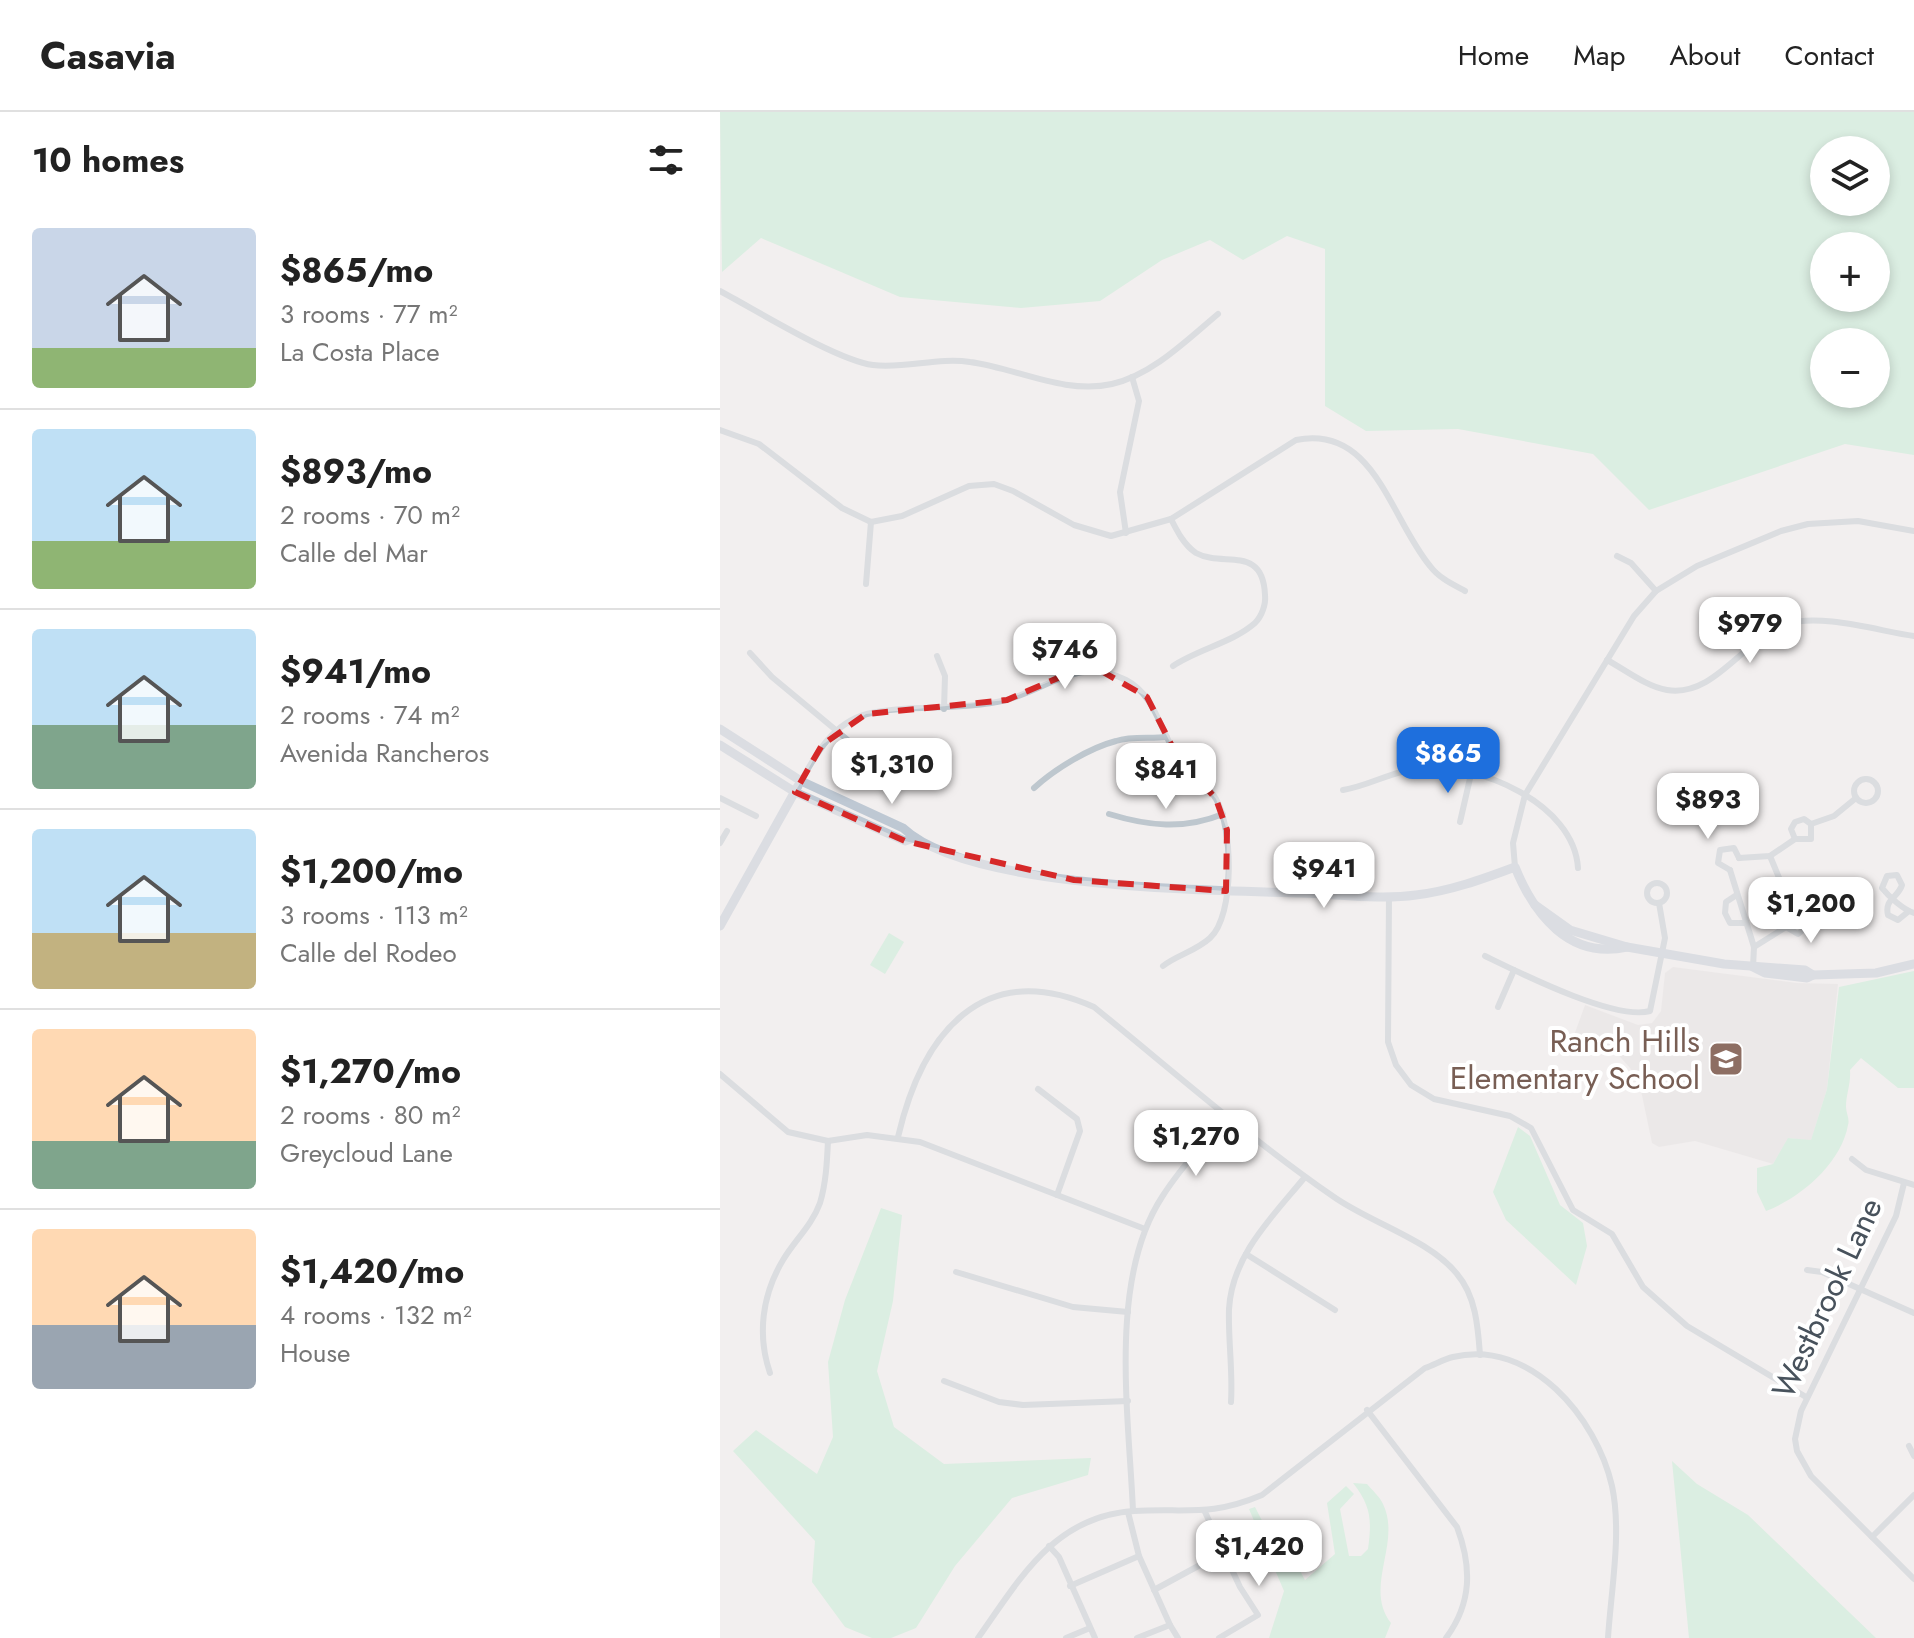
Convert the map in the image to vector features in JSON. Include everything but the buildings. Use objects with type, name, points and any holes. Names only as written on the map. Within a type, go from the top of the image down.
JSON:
[{"type":"main road","points":[[720,729],[801,781],[903,828],[914,838],[991,865],[1030,873],[1133,886],[1389,896],[1443,890],[1515,867],[1535,905],[1570,930],[1627,947],[1753,967],[1767,965],[1805,970],[1813,975],[1876,973],[1914,964]]},
{"type":"main road","points":[[720,745],[795,792],[905,841],[914,838]]},
{"type":"main road","points":[[720,926],[801,781]]},
{"type":"street","points":[[720,291],[847,356],[871,364],[970,362],[1067,385],[1093,387],[1132,377],[1166,356],[1218,314]]},
{"type":"street","points":[[1126,533],[1120,492],[1139,401],[1132,377]]},
{"type":"street","points":[[720,430],[759,444],[842,508],[871,522],[902,516],[969,486],[994,484],[1094,533],[1111,536],[1171,519],[1296,440],[1318,436],[1339,441],[1370,467],[1429,565],[1444,580],[1465,591]]},
{"type":"street","points":[[1171,519],[1181,538],[1194,552],[1208,558],[1245,561],[1257,569],[1265,584],[1266,603],[1257,621],[1173,666]]},
{"type":"street","points":[[1515,867],[1513,843],[1525,795],[1634,616],[1656,591],[1697,566],[1808,524],[1858,521],[1914,531]]},
{"type":"street","points":[[866,584],[871,522]]},
{"type":"street","points":[[1617,556],[1631,563],[1656,591]]},
{"type":"street","points":[[1607,660],[1664,690],[1686,691],[1707,682],[1760,637],[1787,624],[1810,620],[1914,636]]},
{"type":"street","points":[[750,653],[772,677],[835,732],[865,750],[922,768]]},
{"type":"street","points":[[937,656],[945,676],[944,709]]},
{"type":"street","points":[[801,781],[822,745],[835,732],[866,714],[944,709],[1007,700],[1074,671],[1103,672],[1127,680],[1147,697],[1183,762],[1216,799],[1223,814],[1228,847],[1226,905],[1217,930],[1198,948],[1163,966]]},
{"type":"street","points":[[1034,788],[1050,774],[1105,744],[1167,737]]},
{"type":"street","points":[[1343,790],[1420,768],[1495,779],[1525,795],[1569,834],[1576,847],[1578,868]]},
{"type":"street","points":[[1460,822],[1471,774]]},
{"type":"street","points":[[720,798],[756,816]]},
{"type":"street","points":[[1811,824],[1834,816],[1856,798]]},
{"type":"street","points":[[1109,814],[1144,824],[1177,826],[1223,814]]},
{"type":"street","points":[[1795,839],[1791,829],[1795,822],[1804,819],[1811,824]]},
{"type":"street","points":[[1753,967],[1754,947],[1735,896],[1730,870],[1739,858],[1770,856],[1795,839],[1811,839],[1811,824]]},
{"type":"street","points":[[720,843],[727,831]]},
{"type":"street","points":[[1730,870],[1718,863],[1720,850],[1734,848],[1739,858]]},
{"type":"street","points":[[1770,856],[1792,909]]},
{"type":"street","points":[[1389,896],[1388,1042],[1396,1065],[1411,1085],[1434,1099],[1510,1116],[1531,1128],[1561,1192],[1573,1210],[1612,1234],[1643,1287],[1687,1326],[1806,1397]]},
{"type":"street","points":[[1735,896],[1726,902],[1726,918],[1735,924],[1744,923]]},
{"type":"street","points":[[1893,896],[1911,912],[1902,919],[1890,918],[1886,908],[1893,896]]},
{"type":"street","points":[[1485,956],[1594,1001],[1638,1014],[1650,1011],[1665,938],[1659,903]]},
{"type":"street","points":[[1786,927],[1798,934],[1809,925],[1805,911],[1792,909]]},
{"type":"street","points":[[1786,927],[1785,916],[1792,909]]},
{"type":"street","points":[[1754,947],[1786,927]]},
{"type":"street","points":[[1498,1007],[1514,970]]},
{"type":"street","points":[[898,1137],[907,1102],[940,1041],[958,1018],[977,1003],[1031,989],[1063,993],[1094,1007],[1305,1177],[1370,1221],[1443,1258],[1460,1277],[1472,1301],[1480,1355]]},
{"type":"street","points":[[720,1074],[788,1132],[828,1141],[867,1135],[898,1137],[1145,1229]]},
{"type":"street","points":[[1038,1089],[1077,1119],[1080,1131],[1057,1195]]},
{"type":"street","points":[[1178,1638],[1139,1556],[1131,1511],[1128,1312],[1135,1261],[1145,1229],[1162,1196],[1227,1115]]},
{"type":"street","points":[[770,1373],[764,1355],[761,1325],[768,1292],[783,1260],[804,1233],[820,1204],[828,1141]]},
{"type":"street","points":[[1852,1159],[1866,1170],[1914,1185]]},
{"type":"street","points":[[1231,1402],[1229,1307],[1246,1254],[1254,1238],[1305,1177]]},
{"type":"street","name":"Westbrook Lane","points":[[1904,1183],[1896,1216],[1806,1397],[1795,1439],[1802,1464],[1820,1487],[1914,1579]]},
{"type":"street","points":[[1246,1254],[1335,1310]]},
{"type":"street","points":[[1807,1270],[1861,1289],[1914,1313]]},
{"type":"street","points":[[956,1272],[1073,1307],[1128,1312]]},
{"type":"street","points":[[978,1638],[1049,1546],[1076,1526],[1131,1511],[1205,1512],[1234,1507],[1262,1495],[1367,1410],[1425,1368],[1454,1357],[1480,1355],[1508,1360],[1559,1391],[1583,1417],[1601,1451],[1612,1488],[1615,1521],[1608,1638]]},
{"type":"street","points":[[944,1381],[999,1402],[1023,1405],[1128,1401]]},
{"type":"street","points":[[1367,1410],[1457,1527],[1464,1546],[1469,1567],[1468,1589],[1460,1619],[1446,1638]]},
{"type":"street","points":[[1909,1446],[1914,1456]]},
{"type":"street","points":[[1872,1537],[1914,1495]]},
{"type":"street","points":[[1205,1512],[1258,1615],[1219,1638]]},
{"type":"street","points":[[1049,1546],[1059,1557],[1095,1638]]},
{"type":"street","points":[[1228,1561],[1257,1549]]},
{"type":"street","points":[[1154,1590],[1224,1552]]},
{"type":"street","points":[[1070,1586],[1139,1556]]},
{"type":"street","points":[[1137,1638],[1170,1625]]},
{"type":"street","points":[[1066,1638],[1090,1628]]},
{"type":"highlighted area","points":[[1074,671],[1103,672],[1147,697],[1174,750],[1216,799],[1227,830],[1226,891],[1074,880],[905,841],[795,792],[822,745],[866,714],[1007,700]]},
{"type":"shaded area","name":"Ranch Hills Elementary School","points":[[1673,967],[1797,983],[1838,984],[1827,1089],[1811,1141],[1789,1138],[1773,1164],[1695,1141],[1659,1147],[1652,1143],[1640,1086],[1630,1068],[1614,1050],[1573,1038],[1585,1005],[1638,1025],[1652,1023],[1661,1011],[1665,973]]},
{"type":"green space","points":[[720,112],[1914,112],[1914,455],[1845,444],[1649,510],[1593,454],[1458,429],[1366,431],[1325,406],[1325,249],[1287,236],[1243,260],[1210,240],[1162,260],[1100,301],[1021,308],[900,297],[761,238],[722,272]]},
{"type":"green space","points":[[889,933],[904,942],[885,974],[870,965]]},
{"type":"green space","points":[[1914,971],[1914,1088],[1898,1088],[1861,1058],[1850,1070],[1846,1107],[1848,1123],[1837,1153],[1805,1188],[1766,1211],[1757,1192],[1757,1168],[1773,1164],[1788,1138],[1811,1140],[1827,1089],[1839,987]]},
{"type":"green space","points":[[1518,1127],[1530,1136],[1560,1205],[1583,1223],[1587,1246],[1576,1285],[1506,1220],[1493,1192]]},
{"type":"green space","points":[[881,1208],[902,1215],[893,1301],[877,1371],[894,1427],[944,1464],[1091,1458],[1088,1475],[1012,1498],[955,1566],[916,1628],[891,1638],[872,1638],[845,1627],[812,1582],[815,1541],[733,1451],[756,1430],[817,1474],[833,1437],[828,1362],[845,1300]]},
{"type":"green space","points":[[1672,1461],[1697,1484],[1748,1515],[1876,1638],[1689,1638]]},
{"type":"green space","points":[[1353,1483],[1367,1484],[1382,1501],[1388,1519],[1381,1595],[1383,1609],[1391,1623],[1385,1638],[1269,1638],[1284,1591],[1249,1509],[1255,1507],[1275,1546],[1290,1552],[1305,1580],[1335,1554],[1327,1503],[1346,1486],[1354,1494],[1340,1509],[1349,1556],[1361,1556],[1368,1549],[1369,1514],[1364,1499]]},
{"type":"place","name":"Ranch Hills Elementary School","points":[[1726,1059]]}]
